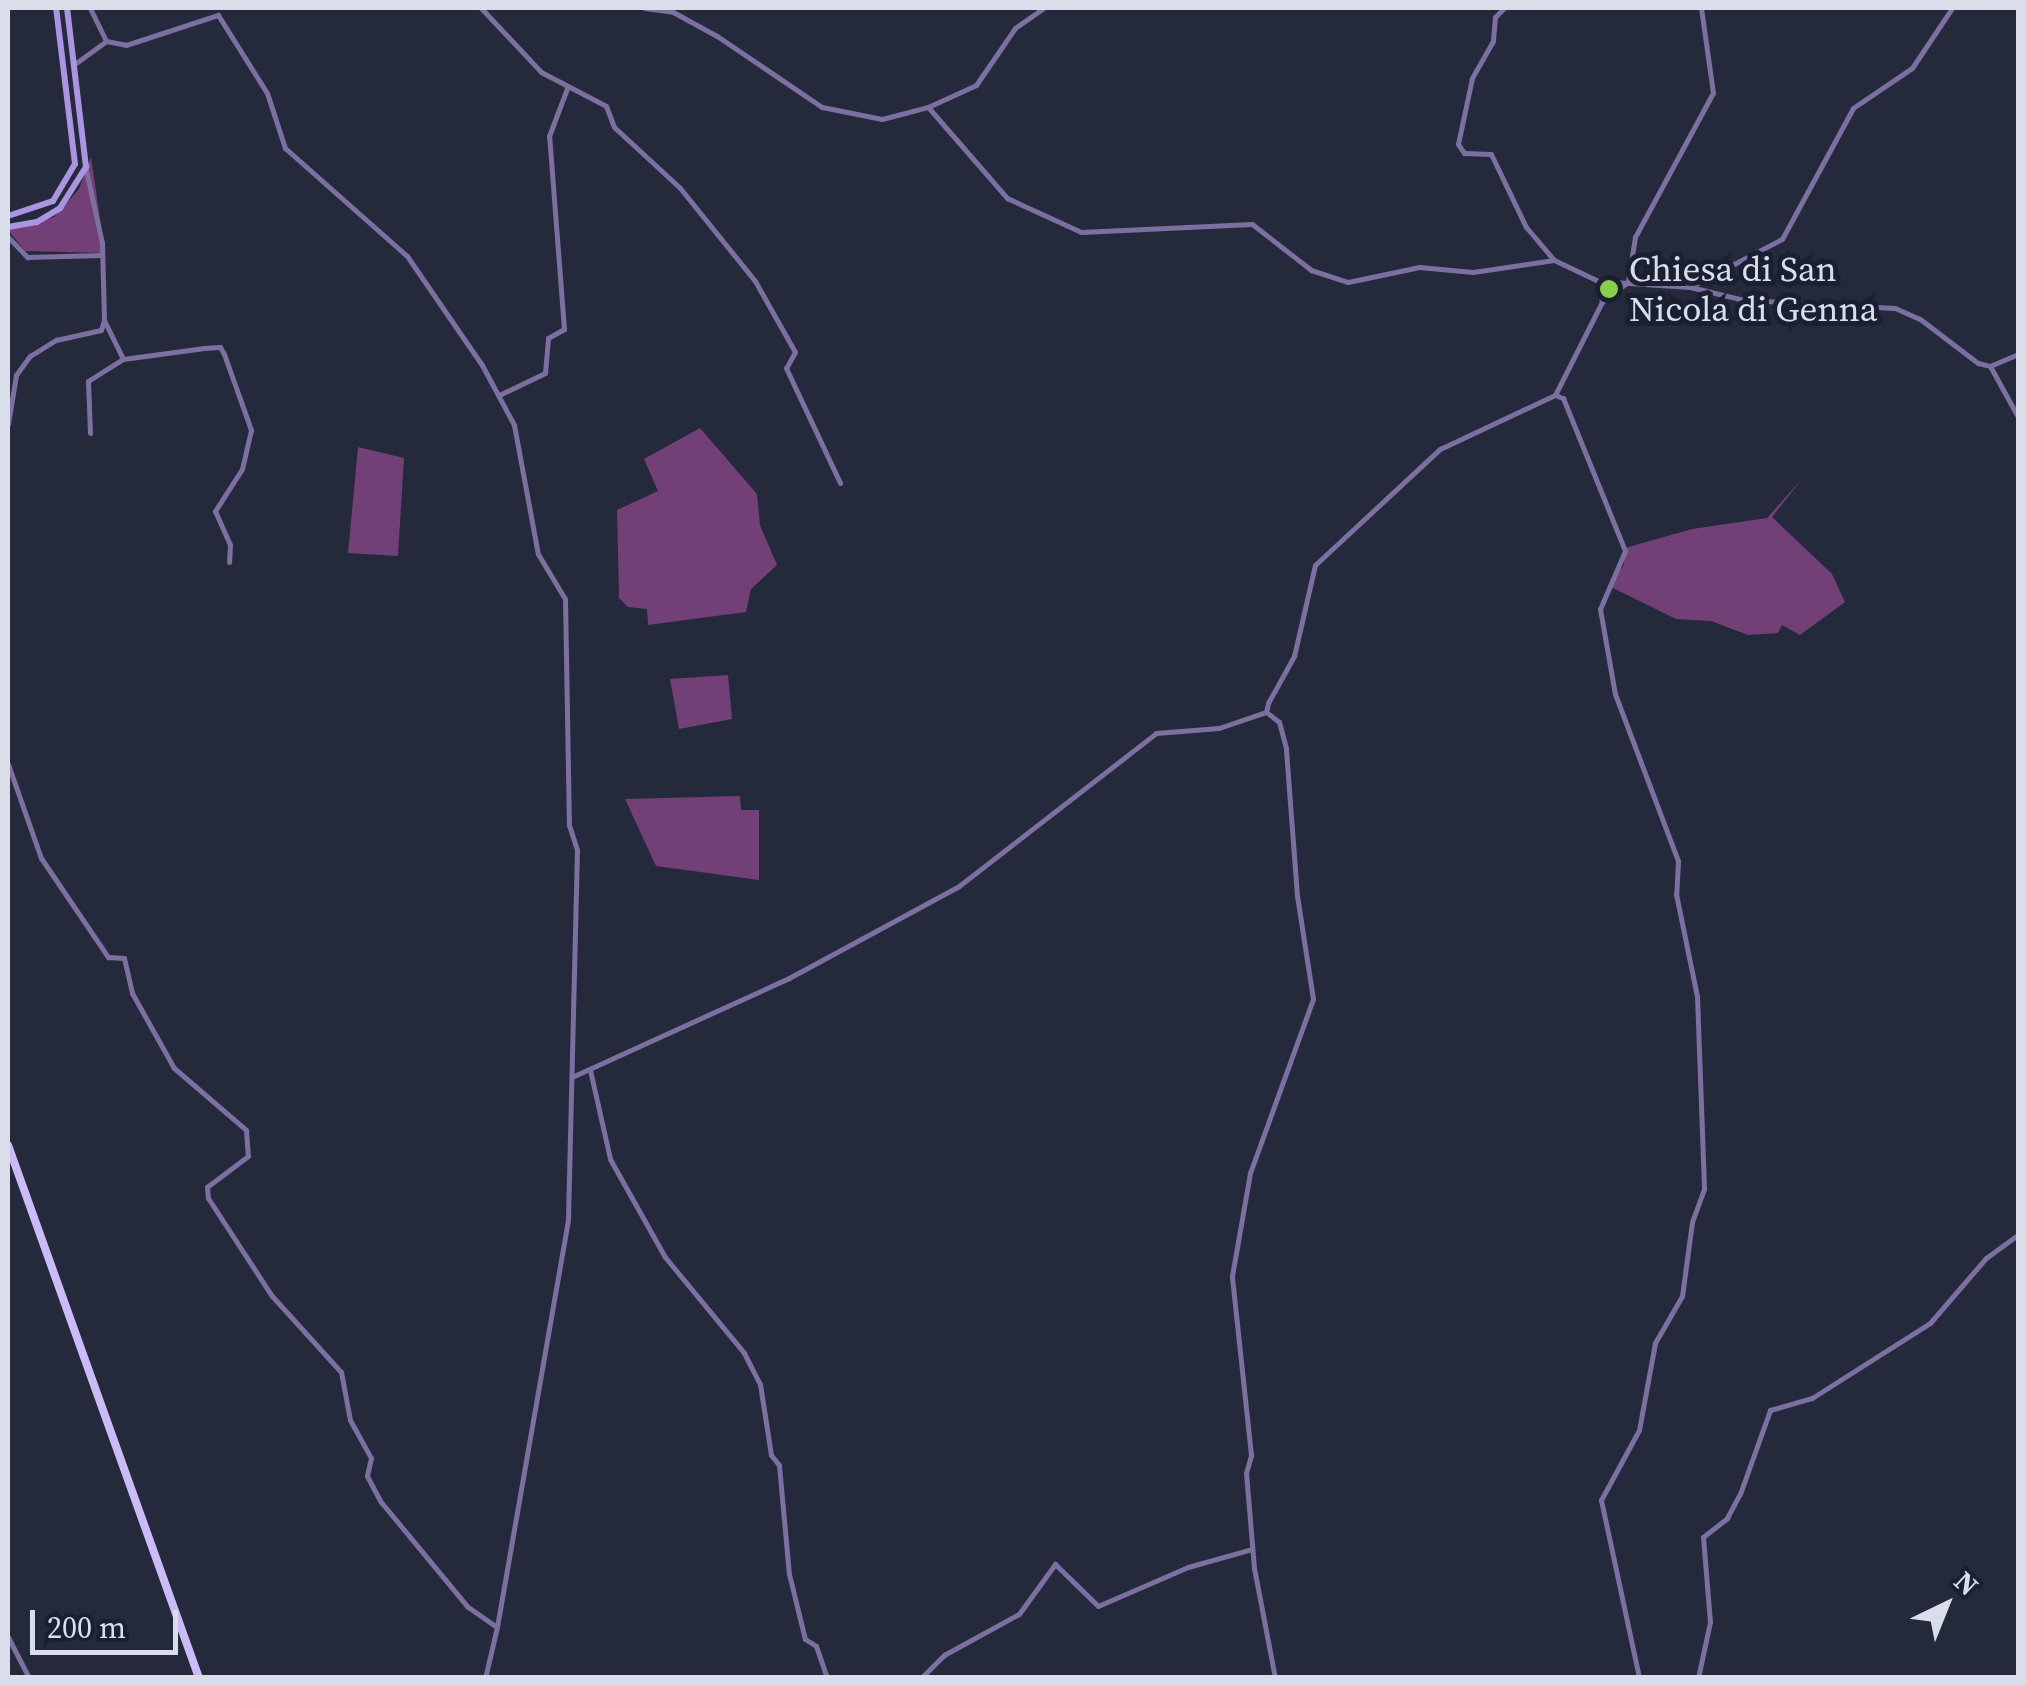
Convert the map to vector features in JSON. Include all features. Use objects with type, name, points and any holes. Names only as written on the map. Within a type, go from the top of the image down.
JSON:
[{"type":"main road","points":[[8,216],[53,200],[76,164],[56,8]]},
{"type":"main road","points":[[8,226],[37,222],[60,208],[86,167],[67,8]]},
{"type":"main road","points":[[8,1145],[198,1678]]},
{"type":"street","points":[[90,8],[106,42]]},
{"type":"street","points":[[76,63],[106,42],[126,45],[218,16],[222,8]]},
{"type":"street","points":[[480,8],[528,60],[606,106],[614,127],[680,188],[755,280],[795,352],[786,368],[840,483]]},
{"type":"street","points":[[645,8],[673,12],[718,36],[822,107],[882,119],[928,107],[976,84],[1016,28],[1044,8]]},
{"type":"street","points":[[1504,8],[1494,17],[1493,41],[1472,78],[1458,144],[1464,154],[1491,154],[1526,227],[1554,260],[1598,281],[1690,287],[1744,300],[1895,308],[1920,319],[1965,358],[1990,366],[2018,354]]},
{"type":"street","points":[[574,1076],[789,978],[959,886],[1156,733],[1219,728],[1266,712],[1294,656],[1315,564],[1337,539],[1440,450],[1555,395],[1602,302],[1628,282],[1635,237],[1713,93],[1701,8]]},
{"type":"street","points":[[1690,287],[1782,239],[1853,108],[1912,68],[1952,8]]},
{"type":"street","points":[[218,16],[267,93],[285,148],[408,256],[499,395],[514,425],[538,554],[565,598],[569,825],[577,850],[568,1220],[486,1678]]},
{"type":"street","points":[[499,395],[545,373],[548,338],[564,329],[549,136],[568,86]]},
{"type":"street","points":[[928,107],[1007,198],[1080,232],[1252,224],[1311,270],[1348,282],[1419,267],[1472,272],[1554,260]]},
{"type":"street","points":[[8,424],[16,375],[30,356],[56,340],[101,330],[102,255],[86,167]]},
{"type":"street","points":[[8,237],[27,256],[102,255]]},
{"type":"street","points":[[1598,281],[1602,302]]},
{"type":"street","points":[[104,320],[124,360]]},
{"type":"street","points":[[90,433],[88,382],[124,360],[220,348],[251,430],[242,469],[214,511],[230,545],[229,562]]},
{"type":"street","points":[[1990,366],[2018,418]]},
{"type":"street","points":[[1555,395],[1563,398],[1625,551],[1600,609],[1615,694],[1678,862],[1676,894],[1697,996],[1704,1188],[1692,1222],[1682,1296],[1655,1344],[1639,1430],[1601,1500],[1639,1678]]},
{"type":"street","points":[[1266,712],[1279,722],[1286,748],[1297,896],[1313,1000],[1250,1173],[1232,1276],[1251,1455],[1246,1473],[1252,1549],[1275,1678]]},
{"type":"street","points":[[8,764],[41,858],[108,957],[124,958],[132,993],[174,1068],[246,1130],[248,1156],[207,1187],[208,1198],[272,1296],[341,1372],[350,1420],[372,1462],[370,1483],[468,1607],[496,1627]]},
{"type":"street","points":[[590,1069],[610,1159],[665,1257],[744,1352],[760,1384],[782,1487],[789,1574],[805,1639],[816,1646],[827,1678]]},
{"type":"street","points":[[1698,1678],[1710,1622],[1703,1537],[1728,1518],[1770,1410],[1812,1398],[1930,1323],[1986,1258],[2018,1235]]},
{"type":"street","points":[[921,1678],[944,1655],[1019,1614],[1055,1564],[1098,1606],[1188,1567],[1252,1549]]},
{"type":"street","points":[[8,1637],[29,1678]]},
{"type":"shaded area","points":[[91,157],[105,253],[25,251],[8,230],[54,217],[79,189]]},
{"type":"shaded area","points":[[700,428],[757,494],[760,525],[777,565],[751,589],[746,612],[648,625],[647,609],[628,607],[619,598],[617,510],[658,491],[644,459]]},
{"type":"shaded area","points":[[358,447],[404,458],[398,556],[348,553]]},
{"type":"shaded area","points":[[1802,479],[1772,517],[1832,574],[1845,602],[1800,635],[1782,625],[1778,633],[1748,635],[1711,621],[1676,619],[1609,586],[1624,565],[1625,548],[1692,529],[1767,518]]},
{"type":"shaded area","points":[[728,675],[732,719],[679,729],[670,679]]},
{"type":"shaded area","points":[[740,796],[741,810],[759,810],[759,880],[656,866],[625,799]]},
{"type":"place","name":"Chiesa di San Nicola di Genna","points":[[1609,289]]}]
